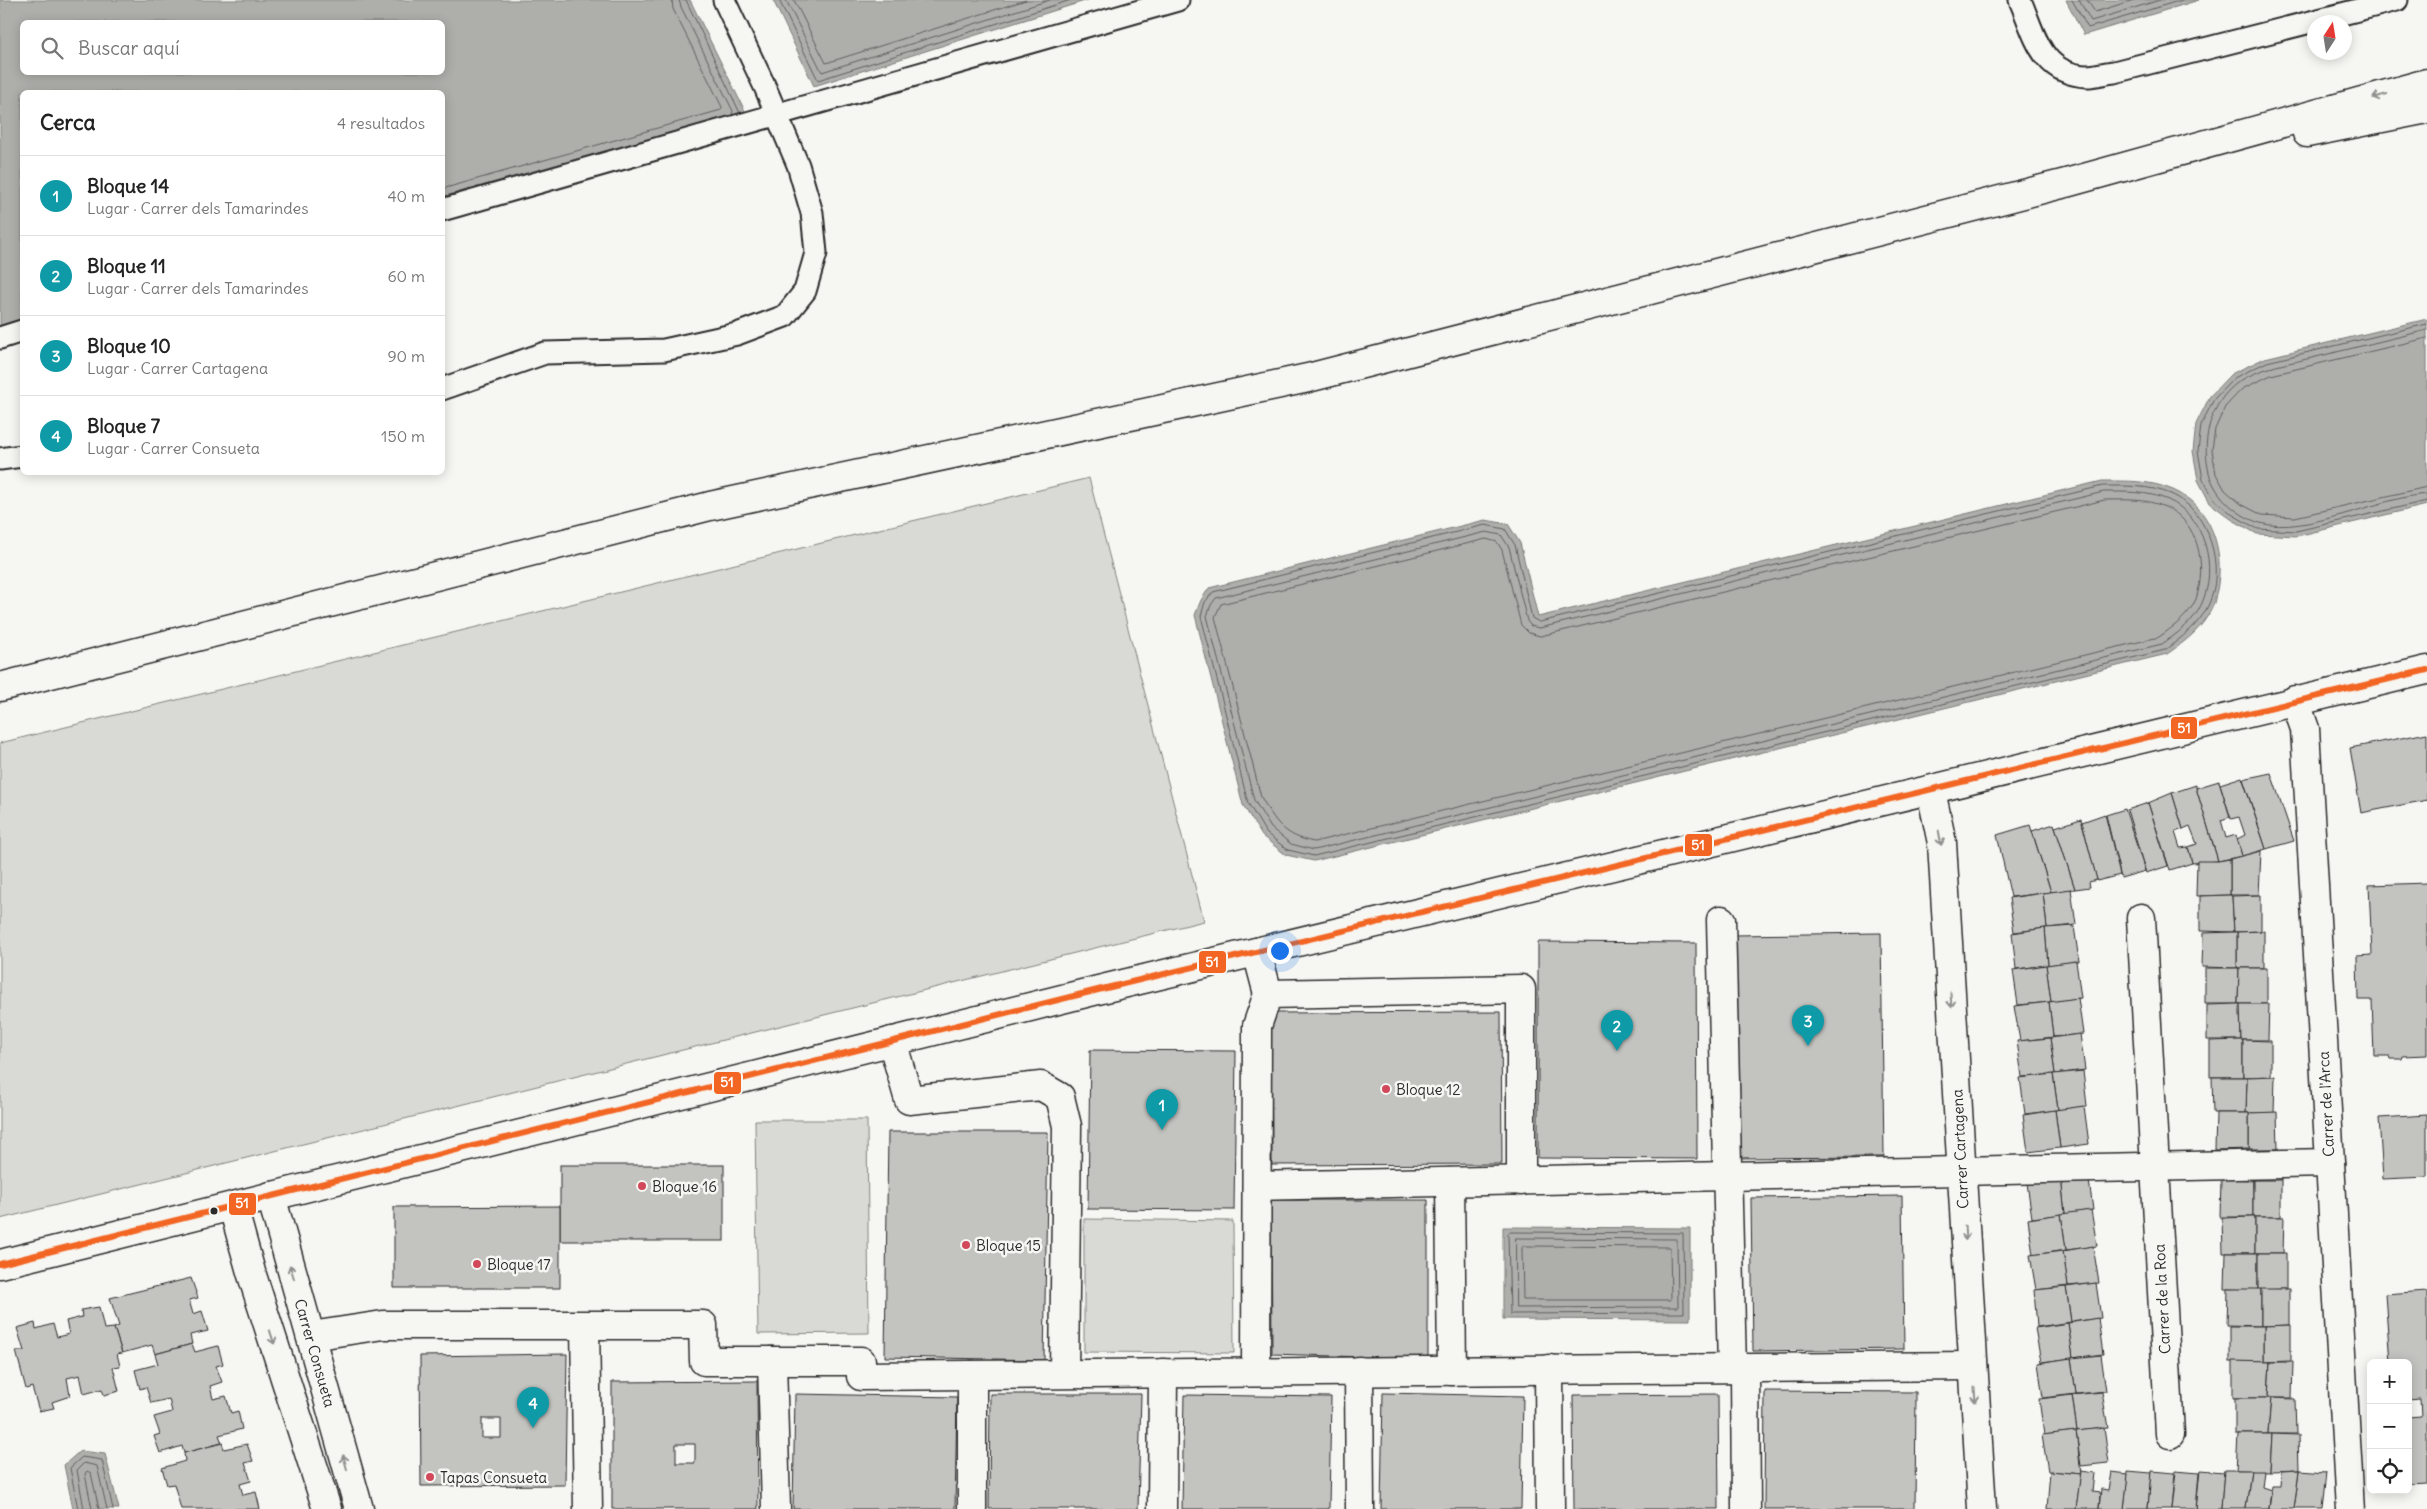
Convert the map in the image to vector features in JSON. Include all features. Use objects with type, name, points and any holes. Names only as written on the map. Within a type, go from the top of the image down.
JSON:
[{"type":"main road","points":[[0,687],[710,506],[1308,378],[2066,183],[2427,83]]},
{"type":"main road","points":[[2066,183],[2427,109]]},
{"type":"main road","points":[[0,1264],[892,1041],[1931,791],[2295,700],[2427,670]]},
{"type":"main road","name":"Carrer de l'Arca","points":[[2295,700],[2305,729],[2350,1509]]},
{"type":"main road","name":"Carrer Cartagena","points":[[1931,791],[1942,844],[1982,1509]]},
{"type":"main road","name":"Carrer de la Roa","points":[[2141,918],[2170,1434]]},
{"type":"main road","points":[[1721,920],[1728,1176],[1746,1509]]},
{"type":"main road","points":[[1256,1372],[1257,1026],[1268,994],[1257,952]]},
{"type":"main road","points":[[1268,994],[1521,989],[1521,1181]]},
{"type":"main road","points":[[892,1041],[909,1100],[1041,1086],[1060,1097],[1067,1126],[1064,1374]]},
{"type":"main road","points":[[1257,1186],[2155,1165],[2330,1163]]},
{"type":"main road","points":[[1450,1182],[1452,1371]]},
{"type":"main road","name":"Carrer Consueta","points":[[271,1196],[360,1509]]},
{"type":"main road","points":[[233,1206],[251,1272],[327,1509]]},
{"type":"main road","points":[[311,1336],[383,1325],[703,1326],[704,1361],[861,1361],[861,1376],[1973,1366]]},
{"type":"main road","points":[[585,1326],[588,1509]]},
{"type":"main road","points":[[772,1361],[776,1509]]},
{"type":"main road","points":[[1549,1369],[1550,1509]]},
{"type":"main road","points":[[1359,1371],[1360,1509]]},
{"type":"main road","points":[[1162,1509],[1163,1373]]},
{"type":"main road","points":[[972,1375],[972,1509]]},
{"type":"lane","points":[[445,388],[545,353],[664,350],[737,334],[785,316],[805,291],[816,253],[812,213],[798,165],[724,0]]},
{"type":"lane","points":[[445,209],[1178,0]]},
{"type":"lane","points":[[2020,0],[2046,59],[2059,69],[2086,76],[2114,72],[2397,0]]},
{"type":"lane","points":[[0,338],[20,332]]},
{"type":"lane","points":[[0,459],[20,456]]},
{"type":"shaded area","points":[[1089,478],[1204,921],[0,1219],[0,743]]},
{"type":"shaded area","points":[[755,1120],[867,1120],[869,1333],[758,1334]]},
{"type":"shaded area","points":[[1084,1219],[1233,1221],[1234,1353],[1084,1352]]},
{"type":"water","points":[[0,0],[690,0],[750,121],[445,208],[445,90],[20,90],[20,329],[0,334]]},
{"type":"water","points":[[773,0],[1088,0],[814,86]]},
{"type":"water","points":[[2066,0],[2199,0],[2084,35]]},
{"type":"water","points":[[2427,319],[2427,505],[2297,536],[2257,534],[2231,519],[2210,503],[2198,480],[2193,451],[2196,424],[2210,396],[2231,374],[2265,358]]},
{"type":"water","points":[[2102,481],[2147,483],[2173,490],[2197,507],[2213,532],[2219,560],[2219,575],[2213,606],[2198,628],[2167,654],[1314,861],[1286,855],[1262,836],[1243,805],[1195,615],[1201,600],[1209,588],[1485,520],[1508,524],[1520,543],[1538,617]]},
{"type":"water","points":[[1503,1227],[1690,1228],[1690,1320],[1503,1319]]},
{"type":"water","points":[[80,1451],[105,1454],[119,1509],[73,1509],[64,1465]]},
{"type":"building","points":[[2427,733],[2427,800],[2361,813],[2350,748]]},
{"type":"building","points":[[2271,773],[2294,841],[2266,849],[2243,779]]},
{"type":"building","points":[[2242,777],[2266,849],[2242,856],[2237,839],[2245,835],[2239,817],[2231,819],[2220,784]]},
{"type":"building","points":[[2219,781],[2230,817],[2221,820],[2226,838],[2236,835],[2242,856],[2218,861],[2196,788]]},
{"type":"building","points":[[2196,785],[2218,861],[2192,863],[2188,847],[2197,844],[2190,826],[2183,829],[2172,793]]},
{"type":"building","points":[[2172,793],[2183,829],[2175,832],[2180,848],[2188,847],[2192,863],[2170,870],[2148,803]]},
{"type":"building","points":[[2148,803],[2168,866],[2146,873],[2127,810]]},
{"type":"building","points":[[2125,809],[2145,871],[2121,878],[2106,815]]},
{"type":"building","points":[[2105,814],[2120,875],[2097,881],[2082,822]]},
{"type":"building","points":[[2081,819],[2097,880],[2089,882],[2090,887],[2075,889],[2055,827]]},
{"type":"building","points":[[2054,824],[2075,889],[2051,892],[2032,831]]},
{"type":"building","points":[[2030,825],[2051,892],[2011,897],[1997,835]]},
{"type":"building","points":[[2261,851],[2259,895],[2230,895],[2230,859]]},
{"type":"building","points":[[2230,859],[2230,895],[2196,896],[2197,861]]},
{"type":"building","points":[[2427,883],[2427,1055],[2403,1056],[2402,1059],[2391,1059],[2390,1056],[2374,1056],[2372,1000],[2358,1000],[2357,956],[2372,955],[2369,885]]},
{"type":"building","points":[[2071,889],[2076,925],[2047,928],[2043,893]]},
{"type":"building","points":[[2043,893],[2047,928],[2014,932],[2009,898]]},
{"type":"building","points":[[2261,895],[2261,931],[2234,932],[2232,896]]},
{"type":"building","points":[[2200,896],[2232,896],[2234,932],[2200,931]]},
{"type":"building","points":[[2074,926],[2079,961],[2048,965],[2045,928]]},
{"type":"building","points":[[2045,928],[2048,965],[2016,969],[2012,933]]},
{"type":"building","points":[[2264,931],[2264,968],[2237,968],[2237,932]]},
{"type":"building","points":[[2237,932],[2237,968],[2202,967],[2203,933]]},
{"type":"building","points":[[1881,933],[1884,1157],[1735,1158],[1733,935]]},
{"type":"building","points":[[1538,942],[1696,943],[1697,1159],[1538,1158]]},
{"type":"building","points":[[2076,961],[2081,998],[2051,1002],[2046,965]]},
{"type":"building","points":[[2046,965],[2051,1002],[2018,1005],[2013,970]]},
{"type":"building","points":[[2205,968],[2239,968],[2238,1004],[2205,1004]]},
{"type":"building","points":[[2239,968],[2267,968],[2267,1004],[2238,1004]]},
{"type":"building","points":[[2078,998],[2083,1034],[2053,1037],[2049,1002]]},
{"type":"building","points":[[2049,1002],[2053,1037],[2020,1041],[2014,1006]]},
{"type":"building","points":[[2240,1004],[2241,1040],[2207,1040],[2207,1005]]},
{"type":"building","points":[[2240,1004],[2269,1004],[2268,1040],[2241,1040]]},
{"type":"building","name":"Bloque 12","points":[[1501,1012],[1502,1164],[1272,1165],[1271,1013]]},
{"type":"building","points":[[2080,1034],[2085,1070],[2055,1074],[2050,1038]]},
{"type":"building","points":[[2050,1038],[2055,1074],[2022,1077],[2017,1041]]},
{"type":"building","points":[[2243,1040],[2243,1077],[2210,1077],[2210,1041]]},
{"type":"building","points":[[2243,1040],[2271,1041],[2271,1076],[2243,1077]]},
{"type":"building","points":[[1090,1050],[1236,1051],[1234,1210],[1088,1209]]},
{"type":"building","points":[[2083,1071],[2087,1106],[2058,1110],[2053,1074]]},
{"type":"building","points":[[2053,1074],[2058,1110],[2025,1114],[2020,1078]]},
{"type":"building","points":[[2275,1076],[2274,1113],[2246,1113],[2247,1077]]},
{"type":"building","points":[[2212,1077],[2247,1077],[2246,1113],[2213,1113]]},
{"type":"building","points":[[2084,1106],[2089,1144],[2060,1148],[2055,1110]]},
{"type":"building","points":[[2055,1110],[2060,1148],[2028,1152],[2023,1115]]},
{"type":"building","points":[[2277,1112],[2278,1149],[2249,1149],[2249,1113]]},
{"type":"building","points":[[2216,1113],[2249,1113],[2249,1149],[2215,1150]]},
{"type":"building","points":[[2427,1115],[2427,1177],[2383,1179],[2379,1118]]},
{"type":"building","name":"Bloque 15","points":[[888,1132],[1048,1132],[1044,1360],[885,1357]]},
{"type":"building","name":"Bloque 16","points":[[560,1165],[724,1165],[724,1241],[560,1241]]},
{"type":"building","points":[[2088,1173],[2093,1210],[2065,1214],[2061,1178]]},
{"type":"building","points":[[2061,1178],[2065,1214],[2032,1218],[2027,1183]]},
{"type":"building","points":[[2221,1179],[2253,1180],[2253,1217],[2220,1217]]},
{"type":"building","points":[[2253,1180],[2281,1180],[2281,1217],[2253,1217]]},
{"type":"building","points":[[1902,1196],[1904,1349],[1753,1351],[1751,1198]]},
{"type":"building","points":[[1271,1200],[1428,1200],[1428,1359],[1272,1354]]},
{"type":"building","name":"Bloque 17","points":[[560,1206],[560,1288],[394,1288],[394,1207]]},
{"type":"building","points":[[2091,1210],[2097,1246],[2066,1250],[2061,1214]]},
{"type":"building","points":[[2061,1214],[2066,1250],[2033,1255],[2028,1219]]},
{"type":"building","points":[[2255,1217],[2255,1253],[2223,1253],[2222,1218]]},
{"type":"building","points":[[2255,1217],[2284,1217],[2283,1253],[2255,1253]]},
{"type":"building","points":[[2093,1246],[2099,1283],[2068,1286],[2063,1251]]},
{"type":"building","points":[[2063,1251],[2068,1286],[2036,1290],[2030,1255]]},
{"type":"building","points":[[2226,1253],[2258,1253],[2258,1290],[2225,1289]]},
{"type":"building","points":[[2258,1253],[2286,1253],[2286,1289],[2258,1290]]},
{"type":"building","points":[[191,1278],[198,1298],[189,1300],[193,1314],[202,1311],[208,1331],[190,1335],[192,1344],[155,1354],[152,1345],[122,1353],[114,1328],[119,1326],[110,1298]]},
{"type":"building","points":[[2096,1283],[2101,1318],[2071,1322],[2066,1287]]},
{"type":"building","points":[[2066,1287],[2071,1322],[2037,1327],[2034,1290]]},
{"type":"building","points":[[2228,1289],[2261,1289],[2261,1326],[2227,1325]]},
{"type":"building","points":[[2261,1289],[2289,1289],[2289,1325],[2261,1326]]},
{"type":"building","points":[[2427,1291],[2427,1483],[2412,1484],[2412,1417],[2421,1416],[2420,1399],[2412,1400],[2412,1359],[2390,1359],[2385,1294]]},
{"type":"building","points":[[99,1307],[104,1329],[114,1328],[122,1353],[117,1354],[120,1366],[113,1367],[119,1391],[104,1395],[102,1389],[84,1394],[80,1375],[67,1378],[70,1396],[52,1402],[54,1408],[39,1411],[32,1387],[26,1389],[16,1351],[24,1351],[17,1328],[35,1323],[36,1329],[53,1324],[57,1337],[69,1334],[66,1321],[82,1317],[81,1310]]},
{"type":"building","points":[[2098,1318],[2103,1354],[2073,1358],[2068,1323]]},
{"type":"building","points":[[2068,1323],[2073,1358],[2041,1362],[2035,1328]]},
{"type":"building","points":[[2291,1325],[2291,1361],[2264,1362],[2264,1326]]},
{"type":"building","points":[[2230,1326],[2264,1326],[2264,1362],[2230,1362]]},
{"type":"building","points":[[192,1344],[195,1352],[218,1346],[223,1364],[216,1366],[222,1382],[210,1386],[213,1399],[226,1396],[231,1413],[238,1411],[242,1429],[219,1435],[222,1443],[184,1453],[182,1446],[160,1453],[154,1436],[160,1434],[154,1417],[172,1412],[169,1399],[151,1403],[146,1387],[140,1389],[135,1370],[158,1364],[155,1354]]},
{"type":"building","points":[[567,1354],[565,1485],[421,1486],[420,1356]],"holes":[[[482,1419],[501,1419],[501,1438],[482,1438]]]},
{"type":"building","points":[[2101,1355],[2106,1391],[2076,1394],[2071,1358]]},
{"type":"building","points":[[2071,1358],[2076,1394],[2043,1398],[2038,1363]]},
{"type":"building","points":[[2233,1361],[2270,1362],[2268,1398],[2233,1398]]},
{"type":"building","points":[[2270,1362],[2293,1362],[2292,1398],[2268,1398]]},
{"type":"building","points":[[757,1381],[758,1509],[612,1509],[612,1382]],"holes":[[[676,1444],[695,1444],[695,1463],[676,1463]]]},
{"type":"building","points":[[1765,1391],[1916,1392],[1915,1509],[1764,1509]]},
{"type":"building","points":[[2102,1392],[2108,1428],[2077,1431],[2072,1395]]},
{"type":"building","points":[[1383,1393],[1523,1396],[1521,1509],[1381,1509]]},
{"type":"building","points":[[795,1394],[957,1397],[955,1509],[793,1509]]},
{"type":"building","points":[[990,1394],[1141,1394],[1138,1509],[989,1509]]},
{"type":"building","points":[[1718,1394],[1719,1509],[1574,1509],[1573,1395]]},
{"type":"building","points":[[1184,1395],[1331,1397],[1329,1509],[1182,1509]]},
{"type":"building","points":[[2072,1395],[2077,1431],[2044,1435],[2039,1399]]},
{"type":"building","points":[[2235,1398],[2271,1398],[2268,1434],[2235,1434]]},
{"type":"building","points":[[2271,1398],[2295,1399],[2296,1434],[2268,1434]]},
{"type":"building","points":[[2104,1428],[2109,1463],[2081,1466],[2076,1431]]},
{"type":"building","points":[[2076,1431],[2081,1474],[2048,1471],[2042,1435]]},
{"type":"building","points":[[2238,1434],[2272,1434],[2270,1471],[2236,1470]]},
{"type":"building","points":[[2272,1434],[2298,1435],[2299,1470],[2270,1471]]},
{"type":"building","points":[[222,1443],[224,1449],[247,1444],[253,1461],[245,1463],[251,1481],[240,1484],[243,1495],[256,1492],[260,1509],[181,1509],[174,1484],[167,1485],[162,1468],[185,1461],[184,1453]]},
{"type":"building","points":[[2200,1470],[2224,1472],[2221,1509],[2196,1509]]},
{"type":"building","points":[[2224,1470],[2251,1470],[2246,1509],[2221,1509]]},
{"type":"building","points":[[2251,1470],[2264,1470],[2262,1487],[2271,1490],[2269,1509],[2246,1509]]},
{"type":"building","points":[[2299,1470],[2326,1472],[2322,1509],[2294,1509]]},
{"type":"building","points":[[2299,1470],[2294,1509],[2269,1509],[2272,1486],[2280,1486],[2281,1471]]},
{"type":"building","points":[[2050,1471],[2081,1474],[2076,1509],[2047,1509]]},
{"type":"building","points":[[2081,1471],[2094,1473],[2092,1492],[2100,1493],[2099,1509],[2076,1509]]},
{"type":"building","points":[[2128,1471],[2151,1473],[2148,1509],[2124,1509]]},
{"type":"building","points":[[2151,1471],[2175,1473],[2172,1509],[2148,1509]]},
{"type":"building","points":[[2176,1471],[2199,1473],[2196,1509],[2172,1509]]},
{"type":"building","points":[[2112,1472],[2128,1474],[2124,1509],[2099,1509],[2101,1489],[2109,1490]]},
{"type":"transit line","name":"51","points":[[0,1264],[1098,990],[2427,670]]},
{"type":"place","name":"Bloque 10","points":[[1808,1046]]},
{"type":"place","name":"Bloque 11","points":[[1617,1051]]},
{"type":"place","name":"Bloque 12","points":[[1386,1089]]},
{"type":"place","name":"Bloque 14","points":[[1162,1130]]},
{"type":"place","name":"Bloque 16","points":[[642,1186]]},
{"type":"place","name":"Bloque 15","points":[[966,1245]]},
{"type":"place","name":"Bloque 17","points":[[477,1264]]},
{"type":"place","name":"Bloque 7","points":[[533,1428]]},
{"type":"place","name":"Tapas Consueta","points":[[430,1477]]}]
